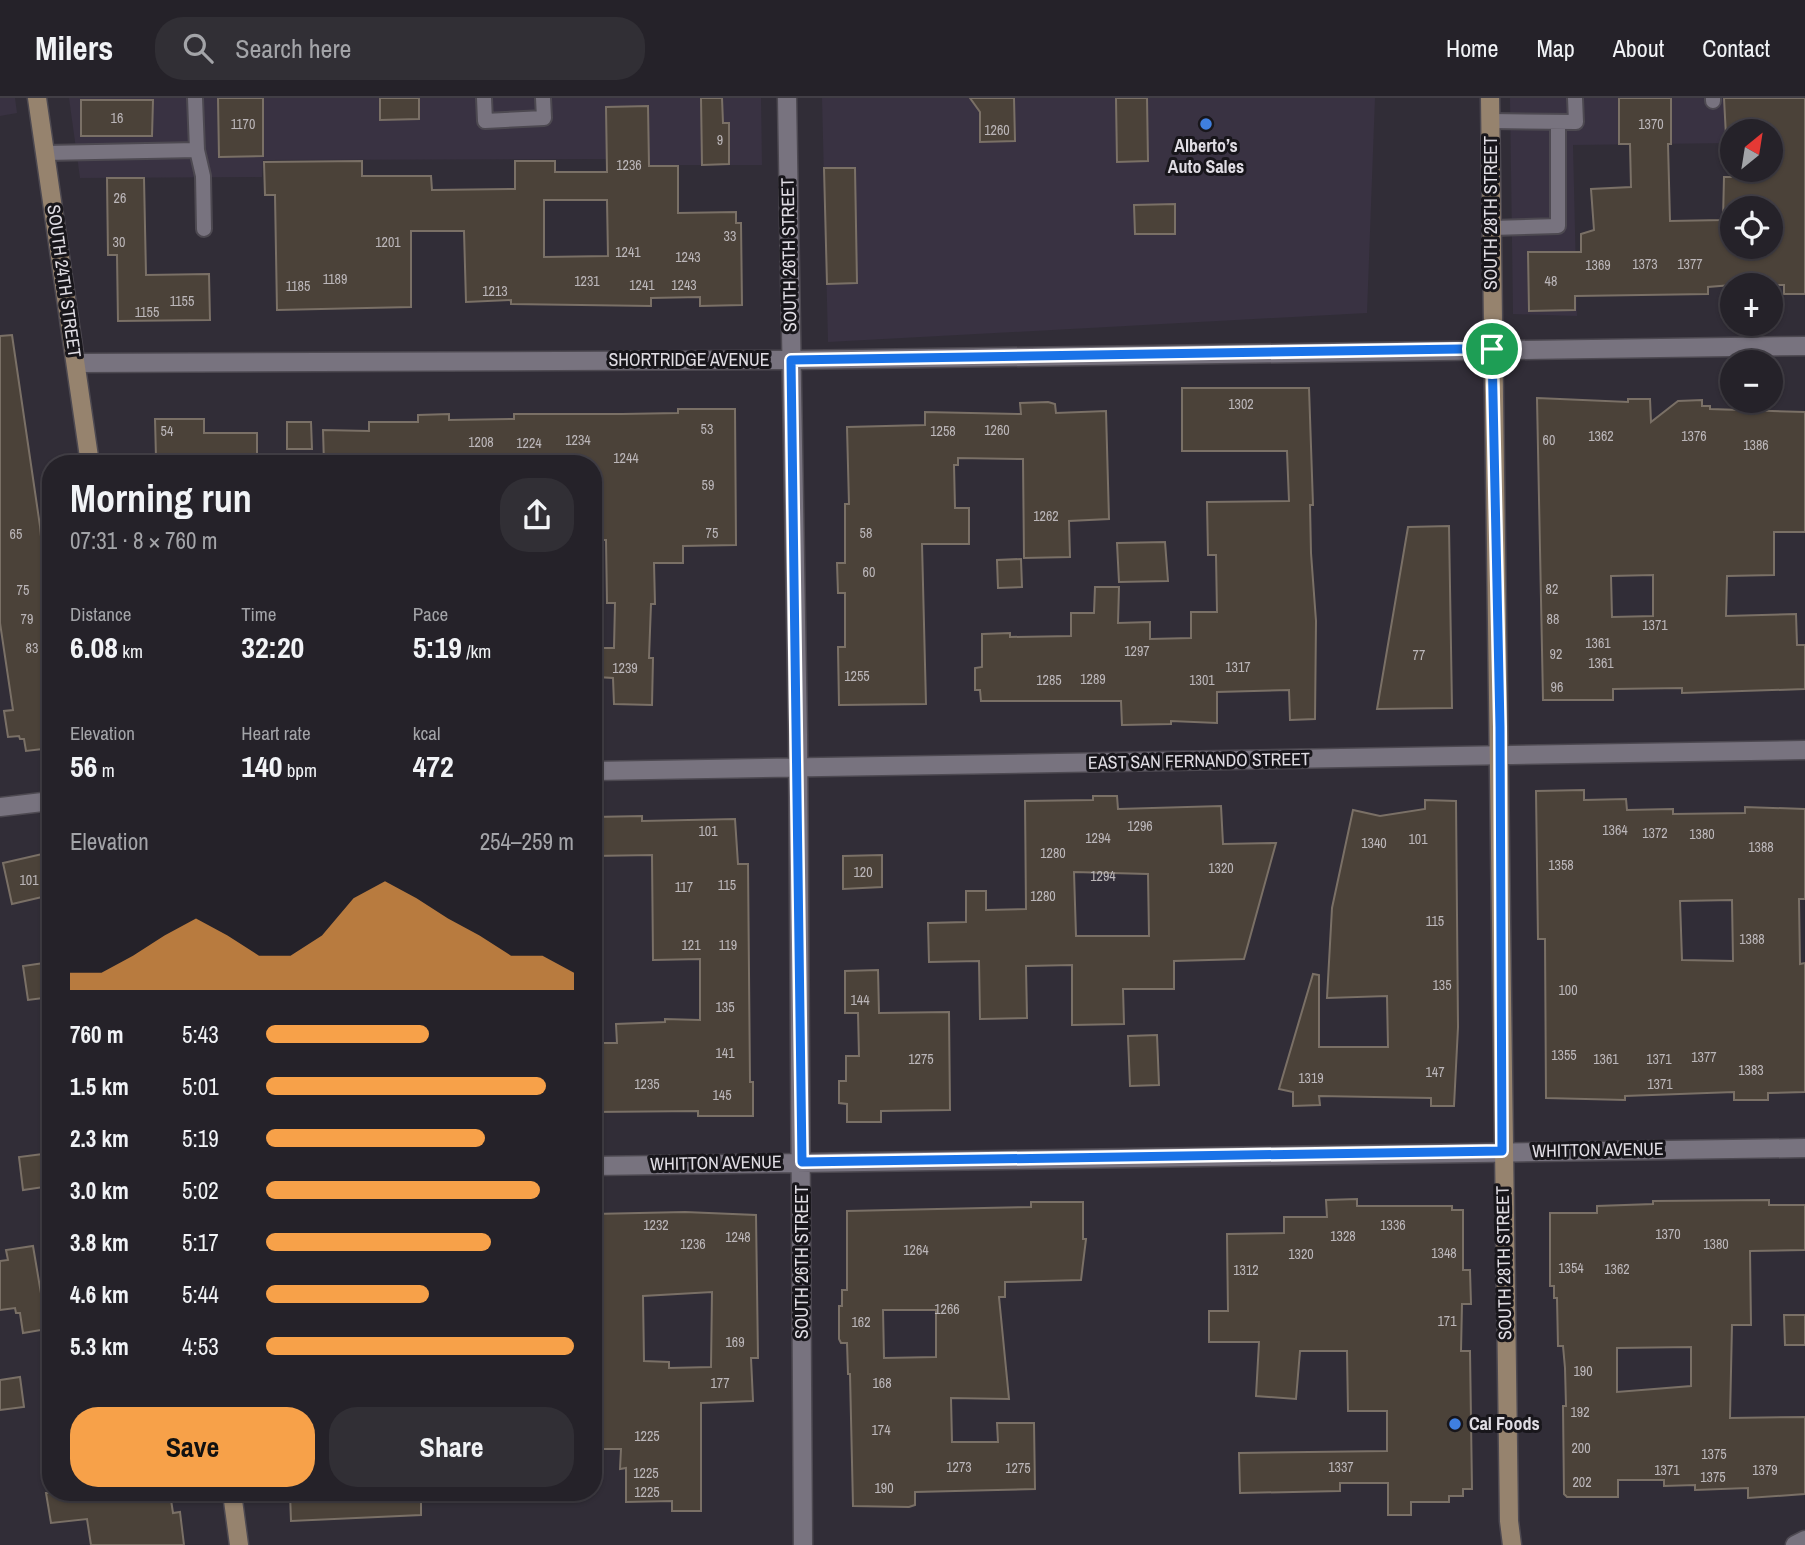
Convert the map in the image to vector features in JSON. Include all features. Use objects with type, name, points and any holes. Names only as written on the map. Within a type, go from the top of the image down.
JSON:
[{"type":"street","name":"SOUTH 24TH STREET","points":[[37,98],[89,455]]},
{"type":"street","name":"SOUTH 26TH STREET","points":[[787,98],[799,769],[803,1545]]},
{"type":"street","name":"SOUTH 28TH STREET","points":[[1490,98],[1502,1151],[1509,1521],[1512,1545]]},
{"type":"street","name":"SHORTRIDGE AVENUE","points":[[77,363],[791,360],[1805,346]]},
{"type":"street","name":"EAST SAN FERNANDO STREET","points":[[602,771],[1499,753],[1805,750]]},
{"type":"street","points":[[0,807],[42,802]]},
{"type":"street","name":"WHITTON AVENUE","points":[[602,1166],[1805,1148]]},
{"type":"street","points":[[233,1501],[239,1545]]},
{"type":"street","points":[[1795,1545],[1805,1541]]},
{"type":"lane","points":[[195,98],[197,150],[203,176],[204,229]]},
{"type":"lane","points":[[484,98],[485,121],[544,118],[543,98]]},
{"type":"lane","points":[[1491,121],[1576,122],[1575,98]]},
{"type":"lane","points":[[1492,228],[1558,226],[1558,122]]},
{"type":"lane","points":[[45,153],[197,150]]},
{"type":"shaded area","points":[[0,98],[15,98],[17,113],[0,116]]},
{"type":"shaded area","points":[[69,98],[761,98],[762,165],[652,165],[603,159],[263,160],[262,177],[80,178]]},
{"type":"shaded area","points":[[822,98],[1375,98],[1367,313],[828,342]]},
{"type":"shaded area","points":[[1510,98],[1805,98],[1783,119],[1720,119],[1720,143],[1573,145],[1577,316],[1513,314]]},
{"type":"building","points":[[218,98],[263,98],[263,156],[219,157]]},
{"type":"building","points":[[380,98],[419,98],[419,119],[380,120]]},
{"type":"building","points":[[701,98],[722,98],[723,123],[729,123],[729,164],[702,165]]},
{"type":"building","points":[[970,98],[1014,98],[1015,141],[980,142],[980,112]]},
{"type":"building","points":[[1116,98],[1147,98],[1148,161],[1117,162]]},
{"type":"building","points":[[1619,98],[1671,98],[1671,144],[1668,144],[1670,221],[1720,220],[1720,259],[1783,259],[1783,196],[1724,196],[1724,182],[1783,182],[1783,119],[1725,119],[1724,98],[1805,98],[1805,294],[1784,294],[1783,273],[1720,273],[1720,286],[1708,287],[1708,294],[1575,296],[1575,310],[1529,311],[1528,252],[1581,252],[1581,234],[1594,230],[1591,189],[1631,187],[1630,144],[1619,144]]},
{"type":"building","points":[[81,100],[153,100],[152,136],[81,136]]},
{"type":"building","points":[[648,106],[649,166],[678,166],[678,213],[736,212],[736,223],[741,223],[742,305],[700,306],[700,297],[651,298],[651,306],[511,304],[511,300],[466,302],[464,231],[411,231],[411,307],[277,310],[275,195],[265,195],[264,162],[362,161],[362,176],[431,176],[432,190],[515,189],[515,161],[555,161],[555,172],[607,172],[606,107]],"holes":[[[544,200],[607,200],[608,256],[544,257]]]},
{"type":"building","points":[[824,168],[855,168],[857,283],[827,284]]},
{"type":"building","points":[[107,178],[144,178],[146,275],[209,274],[210,320],[118,321],[117,255],[108,255]]},
{"type":"building","points":[[1175,204],[1175,234],[1135,234],[1134,205]]},
{"type":"building","points":[[12,335],[42,548],[42,749],[26,751],[24,739],[19,736],[8,737],[4,711],[13,710],[0,623],[0,336]]},
{"type":"building","points":[[1182,388],[1309,388],[1313,505],[1310,505],[1311,553],[1316,621],[1315,719],[1290,720],[1289,690],[1217,692],[1217,723],[1171,721],[1171,724],[1122,725],[1121,701],[981,701],[980,690],[975,690],[975,668],[982,667],[982,634],[1010,633],[1010,637],[1071,636],[1071,613],[1094,613],[1095,587],[1119,587],[1118,623],[1150,622],[1150,639],[1191,638],[1191,612],[1217,612],[1216,555],[1208,555],[1207,502],[1289,501],[1287,451],[1182,451]]},
{"type":"building","points":[[1537,398],[1628,402],[1628,399],[1650,399],[1651,422],[1678,401],[1702,400],[1702,406],[1720,409],[1720,413],[1805,412],[1805,532],[1774,532],[1774,575],[1727,576],[1726,616],[1796,614],[1797,645],[1805,645],[1805,689],[1682,693],[1682,688],[1613,689],[1613,700],[1543,700]],"holes":[[[1653,575],[1653,616],[1612,617],[1611,576]]]},
{"type":"building","points":[[1020,403],[1055,404],[1056,413],[1106,411],[1109,519],[1069,521],[1070,557],[1024,558],[1023,459],[958,458],[958,465],[954,465],[955,508],[969,508],[969,544],[922,544],[926,704],[839,705],[838,647],[845,647],[845,593],[838,593],[837,563],[845,563],[845,504],[849,504],[847,427],[925,425],[925,412],[1021,414]]},
{"type":"building","points":[[678,409],[735,409],[736,545],[683,546],[683,563],[654,563],[655,604],[651,604],[649,658],[653,658],[652,705],[614,704],[613,678],[602,677],[602,648],[614,648],[615,603],[607,603],[606,540],[602,540],[602,455],[324,455],[323,430],[369,431],[369,422],[418,422],[418,415],[449,414],[449,420],[514,419],[514,414],[678,413]]},
{"type":"building","points":[[155,419],[204,419],[204,433],[257,433],[257,455],[156,455]]},
{"type":"building","points":[[287,422],[311,422],[312,449],[287,449]]},
{"type":"building","points":[[1449,526],[1452,708],[1377,709],[1408,527]]},
{"type":"building","points":[[1165,542],[1168,581],[1119,582],[1117,543]]},
{"type":"building","points":[[1021,559],[1022,587],[998,588],[997,560]]},
{"type":"building","points":[[1584,790],[1584,800],[1626,799],[1627,810],[1673,809],[1673,814],[1745,813],[1745,807],[1805,809],[1805,899],[1799,899],[1800,964],[1805,963],[1805,1092],[1768,1093],[1768,1100],[1734,1100],[1734,1092],[1625,1096],[1625,1100],[1546,1098],[1545,939],[1538,939],[1536,791]],"holes":[[[1732,900],[1733,961],[1682,960],[1680,901]]]},
{"type":"building","points":[[1093,796],[1117,796],[1118,809],[1221,806],[1223,844],[1276,843],[1244,959],[1174,961],[1174,989],[1123,989],[1124,1024],[1072,1025],[1072,965],[1026,966],[1027,1018],[980,1019],[979,961],[929,962],[928,923],[966,922],[966,891],[986,891],[986,910],[1026,909],[1025,801],[1093,800]],"holes":[[[1074,872],[1148,874],[1149,936],[1076,936]]]},
{"type":"building","points":[[1425,800],[1456,801],[1458,1027],[1454,1106],[1431,1106],[1431,1098],[1319,1096],[1320,1105],[1293,1106],[1293,1092],[1279,1089],[1313,974],[1319,975],[1319,1047],[1388,1047],[1387,996],[1327,998],[1332,908],[1353,810],[1380,816],[1425,809]]},
{"type":"building","points":[[642,816],[642,821],[735,819],[738,864],[748,864],[750,1082],[753,1082],[753,1116],[698,1116],[698,1111],[602,1112],[602,1043],[617,1043],[616,1024],[665,1022],[665,1019],[700,1020],[700,959],[653,960],[652,855],[602,856],[602,817]]},
{"type":"building","points":[[42,854],[42,897],[12,904],[3,863]]},
{"type":"building","points":[[882,855],[882,887],[843,889],[843,856]]},
{"type":"building","points":[[42,963],[42,998],[28,1000],[23,966]]},
{"type":"building","points":[[878,970],[879,1013],[949,1012],[950,1110],[881,1111],[881,1122],[847,1122],[847,1104],[839,1103],[839,1081],[846,1081],[846,1056],[859,1056],[858,1013],[845,1013],[845,971]]},
{"type":"building","points":[[1157,1035],[1159,1085],[1130,1086],[1128,1036]]},
{"type":"building","points":[[42,1154],[42,1187],[23,1190],[19,1157]]},
{"type":"building","points":[[1357,1199],[1357,1206],[1452,1206],[1452,1210],[1463,1210],[1463,1270],[1470,1270],[1471,1304],[1462,1304],[1461,1351],[1470,1351],[1472,1489],[1463,1489],[1463,1496],[1449,1496],[1449,1502],[1411,1502],[1411,1515],[1388,1515],[1388,1483],[1340,1483],[1340,1491],[1240,1493],[1239,1453],[1387,1451],[1387,1411],[1348,1411],[1347,1351],[1300,1351],[1296,1399],[1256,1396],[1259,1342],[1209,1342],[1209,1311],[1228,1311],[1227,1234],[1284,1233],[1284,1217],[1327,1217],[1326,1200]]},
{"type":"building","points":[[1769,1200],[1769,1205],[1805,1205],[1805,1250],[1750,1251],[1751,1325],[1732,1325],[1730,1418],[1805,1417],[1805,1494],[1748,1498],[1748,1488],[1695,1490],[1695,1485],[1664,1486],[1664,1480],[1618,1480],[1618,1497],[1567,1497],[1564,1494],[1565,1368],[1563,1346],[1558,1346],[1557,1298],[1554,1298],[1554,1286],[1550,1286],[1550,1213],[1597,1213],[1597,1206],[1653,1204],[1653,1201]],"holes":[[[1691,1347],[1691,1386],[1617,1392],[1617,1348]]]},
{"type":"building","points":[[1031,1202],[1083,1202],[1083,1239],[1086,1239],[1081,1280],[1005,1282],[1005,1297],[999,1297],[1009,1399],[951,1398],[952,1442],[998,1442],[997,1423],[1034,1423],[1035,1489],[915,1492],[915,1505],[909,1507],[853,1506],[850,1374],[847,1343],[841,1343],[839,1339],[839,1306],[842,1306],[842,1290],[847,1290],[847,1211],[1031,1207]],"holes":[[[883,1310],[936,1310],[936,1357],[884,1358]]]},
{"type":"building","points":[[685,1212],[756,1215],[758,1358],[751,1358],[753,1401],[701,1403],[701,1511],[672,1511],[672,1501],[626,1502],[626,1468],[620,1469],[621,1449],[602,1449],[602,1214]],"holes":[[[712,1292],[711,1367],[669,1368],[669,1362],[644,1361],[643,1296]]]},
{"type":"building","points":[[33,1246],[42,1299],[42,1330],[23,1333],[20,1313],[16,1313],[15,1308],[0,1310],[0,1261],[8,1260],[6,1250]]},
{"type":"building","points":[[1784,1315],[1805,1315],[1805,1345],[1785,1345]]},
{"type":"building","points":[[20,1377],[24,1407],[0,1410],[0,1380]]},
{"type":"building","points":[[47,1501],[171,1501],[173,1513],[180,1512],[184,1545],[91,1545],[87,1519],[51,1523]]},
{"type":"building","points":[[290,1501],[421,1501],[421,1515],[291,1521]]},
{"type":"place","name":"Alberto’s Auto Sales","points":[[1206,124]]},
{"type":"place","name":"Cal Foods","points":[[1455,1424]]},
{"type":"route","points":[[1492,349],[1500,727],[1498,779],[1502,1151],[802,1162],[791,360],[1492,349]]}]
